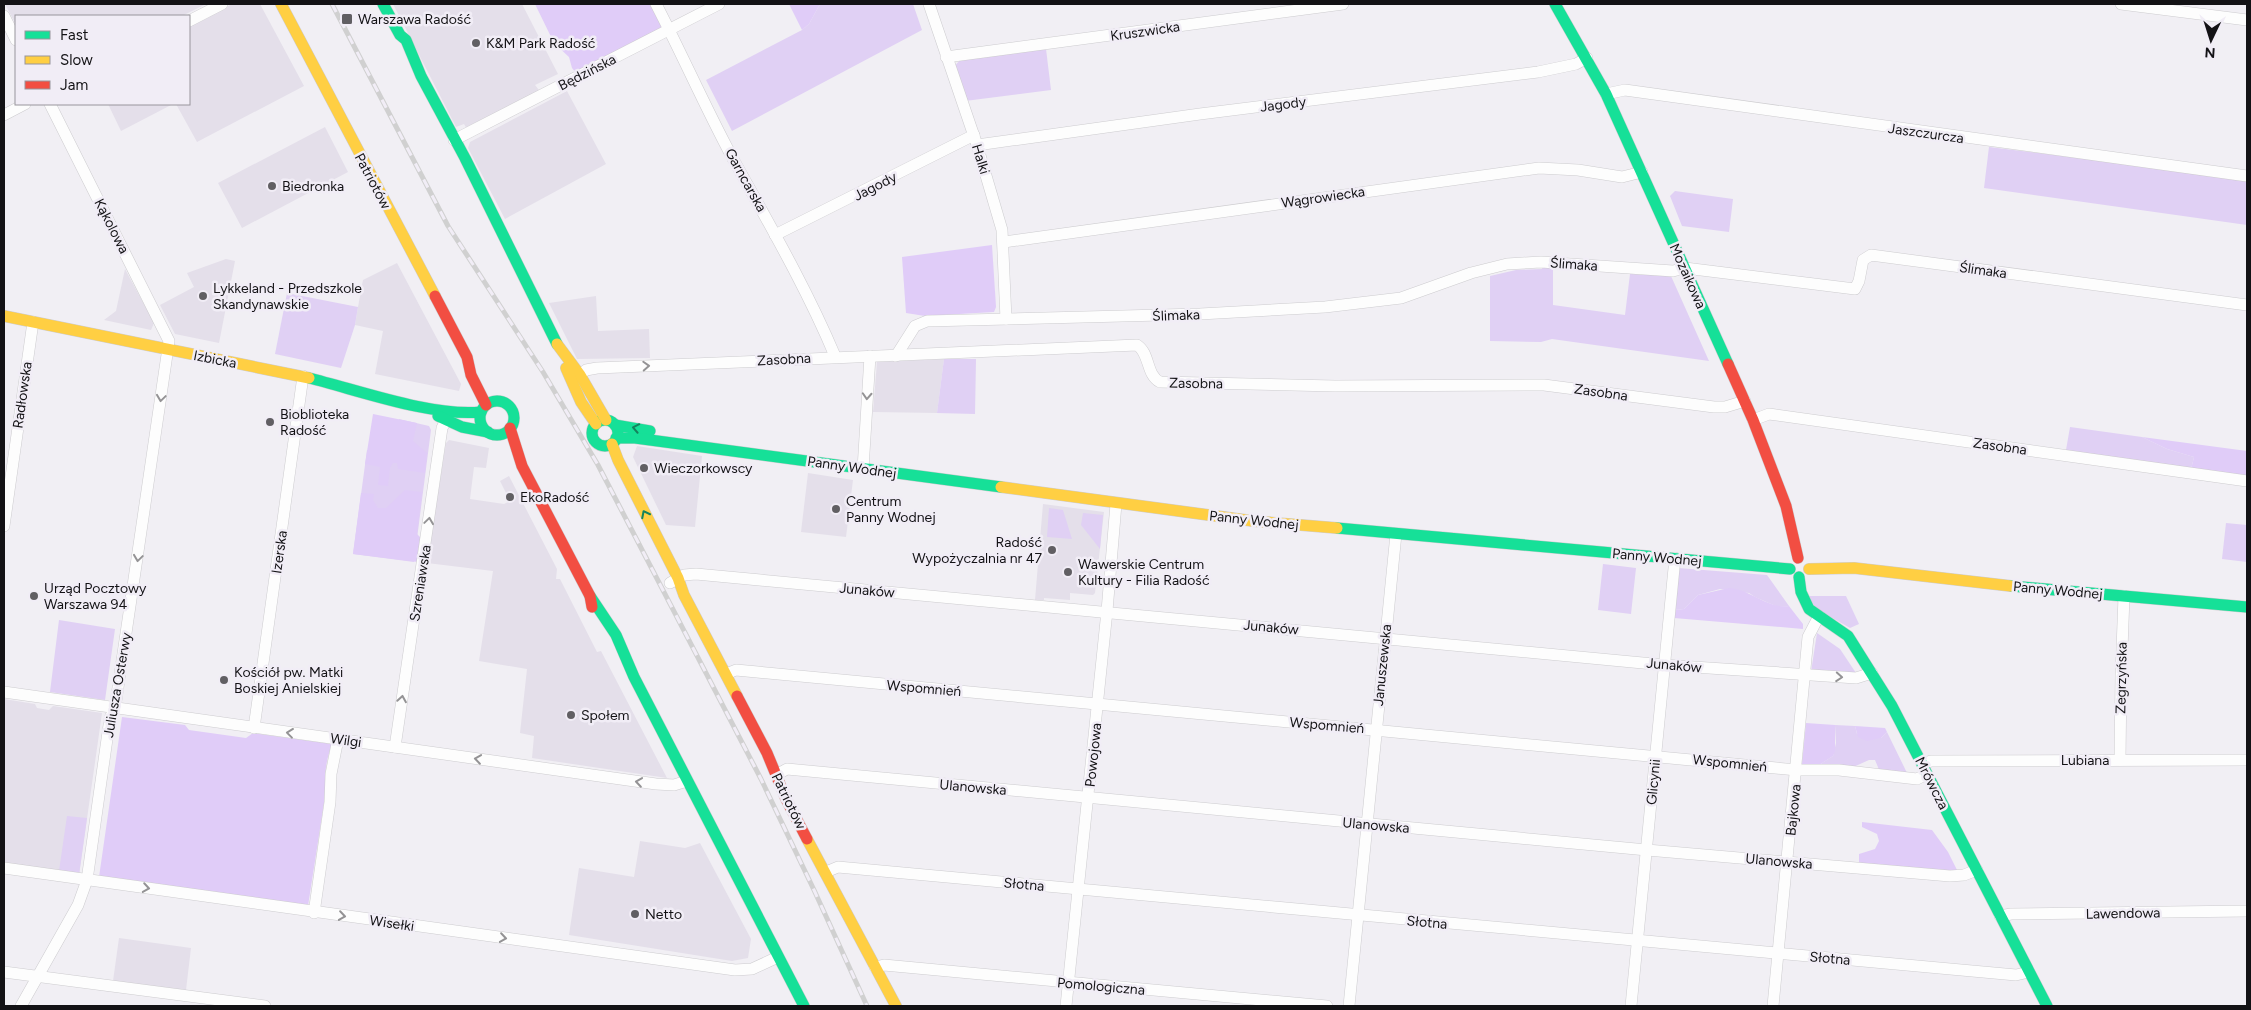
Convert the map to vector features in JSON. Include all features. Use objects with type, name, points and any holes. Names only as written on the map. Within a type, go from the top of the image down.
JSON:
[{"type":"street","points":[[190,20],[222,4]]},
{"type":"street","name":"Patriotów","points":[[281,4],[466,357],[483,409]]},
{"type":"street","points":[[383,4],[400,35],[398,45],[405,58],[421,76],[454,140],[460,167],[479,191],[562,352],[567,370],[581,402],[618,432],[610,442],[594,440],[592,431],[605,423]]},
{"type":"street","name":"Garncarska","points":[[656,4],[732,156],[820,321],[835,356]]},
{"type":"street","name":"Będzińska","points":[[454,140],[719,4]]},
{"type":"street","name":"Halki","points":[[929,4],[999,216],[1004,242],[1006,319]]},
{"type":"street","name":"Kruszwicka","points":[[946,57],[1343,4]]},
{"type":"street","name":"Mozaikowa","points":[[1555,4],[1606,94],[1745,401],[1786,506],[1798,558]]},
{"type":"street","points":[[2123,4],[2159,6],[2247,20]]},
{"type":"street","points":[[4,16],[15,38]]},
{"type":"street","name":"Jagody","points":[[775,235],[975,140],[1538,72],[1576,64],[1587,58]]},
{"type":"street","name":"Jaszczurcza","points":[[1606,94],[1625,90],[2247,176]]},
{"type":"street","points":[[4,115],[23,105]]},
{"type":"street","name":"Kąkolowa","points":[[51,105],[167,334],[169,341],[168,349]]},
{"type":"street","name":"Wągrowiecka","points":[[1004,242],[1539,168],[1578,170],[1622,177],[1642,172]]},
{"type":"street","name":"Ślimaka","points":[[896,356],[915,326],[920,323],[1325,307],[1401,298],[1477,271],[1507,264],[1541,262],[1674,271],[1684,268],[1855,289],[1859,281],[1863,260],[1871,255],[2247,305]]},
{"type":"street","name":"Izbicka","points":[[4,316],[304,376],[425,408],[463,414],[483,409]]},
{"type":"street","name":"Radłowska","points":[[4,526],[33,322]]},
{"type":"street","name":"Zasobna","points":[[580,374],[586,370],[597,368],[835,356],[896,356],[1137,345],[1142,349],[1154,378],[1160,382],[1335,386],[1544,385],[1725,408],[1745,401]]},
{"type":"street","name":"Juliusza Osterwy","points":[[21,1006],[78,904],[87,880],[110,718],[115,708],[168,349]]},
{"type":"street","points":[[562,352],[580,374],[605,423]]},
{"type":"street","points":[[863,469],[870,356]]},
{"type":"street","name":"Patriotów","points":[[466,357],[480,371],[497,401]]},
{"type":"street","name":"Izerska","points":[[254,728],[304,376]]},
{"type":"street","points":[[492,433],[505,432],[510,428],[513,421],[512,410],[507,404],[497,401],[483,409],[481,425],[492,433],[522,466]]},
{"type":"street","name":"Izbicka","points":[[425,408],[462,427],[492,433]]},
{"type":"street","name":"Zasobna","points":[[1753,420],[1768,414],[1778,415],[2247,481]]},
{"type":"street","name":"Szreniawska","points":[[395,747],[442,428],[446,420]]},
{"type":"street","name":"Panny Wodnej","points":[[605,423],[636,428],[720,449]]},
{"type":"street","points":[[510,428],[522,466],[590,596],[593,610],[618,658],[634,677],[804,1006]]},
{"type":"street","name":"Panny Wodnej","points":[[610,442],[634,438],[1253,521],[1790,568]]},
{"type":"street","name":"Patriotów","points":[[610,442],[657,561],[684,595],[767,752],[786,798],[896,1006]]},
{"type":"street","name":"Powojowa","points":[[1066,1006],[1098,704],[1116,504]]},
{"type":"street","name":"Januszewska","points":[[1349,1006],[1384,638],[1396,534]]},
{"type":"street","name":"Glicynii","points":[[1631,1006],[1675,558]]},
{"type":"street","points":[[1798,558],[1806,561],[1809,569],[1806,574],[1799,577],[1792,574],[1790,568],[1793,560],[1798,558]]},
{"type":"street","name":"Panny Wodnej","points":[[1809,569],[1854,568],[1971,582],[2247,607]]},
{"type":"street","name":"Junaków","points":[[674,580],[684,575],[696,574],[1664,664],[1856,678],[1872,674]]},
{"type":"street","name":"Mrówcza","points":[[1799,577],[1802,600],[1811,611],[1839,626],[1848,636],[1892,706],[2047,1006]]},
{"type":"street","name":"Zegrzyńska","points":[[2120,760],[2120,676],[2124,596]]},
{"type":"street","name":"Bajkowa","points":[[1773,1006],[1797,770],[1808,637],[1819,616]]},
{"type":"street","name":"Wspomnień","points":[[726,674],[736,670],[1797,770],[1838,770],[1916,779],[1925,769]]},
{"type":"street","name":"Wilgi","points":[[4,692],[656,784],[674,785],[687,781]]},
{"type":"street","points":[[314,913],[330,802],[331,774],[338,739]]},
{"type":"street","name":"Lubiana","points":[[1925,769],[1931,761],[2247,760]]},
{"type":"street","name":"Ulanowska","points":[[776,775],[787,770],[1647,850],[1958,876],[1977,870]]},
{"type":"street","name":"Słotna","points":[[826,872],[838,867],[2016,975],[2029,972]]},
{"type":"street","name":"Wisełki","points":[[4,868],[314,913],[745,970],[758,967],[778,957]]},
{"type":"street","name":"Lawendowa","points":[[2000,916],[2011,914],[2247,912]]},
{"type":"street","name":"Pomologiczna","points":[[875,967],[884,965],[1327,1006]]},
{"type":"street","points":[[4,972],[265,1006]]},
{"type":"shaded area","points":[[5,4],[206,4],[184,15],[15,15],[15,23]]},
{"type":"shaded area","points":[[232,4],[260,4],[304,86],[197,142],[177,105],[190,105],[190,26]]},
{"type":"shaded area","points":[[393,4],[522,4],[558,74],[535,85],[539,90],[467,129],[464,124],[456,127]]},
{"type":"shaded area","points":[[535,4],[652,4],[663,24],[661,29],[577,74],[572,68],[569,57],[554,43]]},
{"type":"shaded area","points":[[789,4],[820,4],[809,24],[802,30]]},
{"type":"shaded area","points":[[820,4],[913,4],[922,30],[732,131],[706,80],[802,30],[809,24]]},
{"type":"shaded area","points":[[1046,49],[1051,90],[965,101],[953,68],[960,60]]},
{"type":"shaded area","points":[[567,91],[606,164],[505,219],[468,148],[470,142]]},
{"type":"shaded area","points":[[108,105],[171,105],[121,131]]},
{"type":"shaded area","points":[[325,127],[348,172],[242,228],[218,183]]},
{"type":"shaded area","points":[[1989,147],[2247,179],[2247,225],[1984,188]]},
{"type":"shaded area","points":[[1675,191],[1733,199],[1729,232],[1682,226],[1670,196]]},
{"type":"shaded area","points":[[992,245],[996,307],[994,312],[925,316],[906,313],[902,257]]},
{"type":"shaded area","name":"Lykkeland - Przedszkole Skandynawskie","points":[[226,259],[235,261],[219,343],[175,334],[160,305],[194,287],[187,273]]},
{"type":"shaded area","points":[[397,263],[461,384],[459,391],[375,374],[383,331],[355,325],[363,280]]},
{"type":"shaded area","points":[[1543,266],[1553,266],[1553,305],[1625,315],[1630,274],[1671,276],[1709,361],[1552,339],[1541,342],[1490,341],[1490,276],[1516,270],[1542,269]]},
{"type":"shaded area","points":[[125,269],[154,323],[151,330],[104,320],[116,311]]},
{"type":"shaded area","points":[[287,293],[358,307],[355,325],[341,368],[275,354]]},
{"type":"shaded area","points":[[596,296],[598,331],[649,329],[650,358],[577,359],[549,303]]},
{"type":"shaded area","points":[[944,359],[937,413],[873,412],[877,362]]},
{"type":"shaded area","points":[[944,359],[976,359],[975,414],[937,413]]},
{"type":"shaded area","points":[[373,414],[417,423],[413,441],[427,453],[425,473],[398,469],[397,463],[393,463],[390,468],[388,486],[378,485],[380,467],[365,464]]},
{"type":"shaded area","points":[[399,419],[429,426],[431,430],[414,562],[353,554],[367,450],[395,448]]},
{"type":"shaded area","points":[[2070,427],[2142,437],[2167,449],[2194,457],[2191,469],[2066,450]]},
{"type":"shaded area","points":[[2142,437],[2247,451],[2247,477],[2191,469],[2194,457],[2167,449]]},
{"type":"shaded area","points":[[449,440],[489,448],[486,468],[474,467],[470,499],[504,504],[510,501],[500,481],[509,476],[557,569],[556,579],[560,579],[597,652],[601,651],[667,778],[532,758],[534,736],[520,733],[527,669],[479,661],[493,571],[427,563],[446,443]]},
{"type":"shaded area","points":[[637,446],[702,456],[695,527],[666,525],[633,457]]},
{"type":"shaded area","points":[[808,473],[853,480],[846,537],[801,532]]},
{"type":"shaded area","points":[[405,490],[422,492],[417,534],[422,539],[418,562],[353,554],[361,493],[374,494],[373,500],[378,508],[386,508]]},
{"type":"shaded area","points":[[1043,504],[1104,512],[1095,593],[1093,595],[1070,593],[1070,600],[1044,598],[1044,600],[1035,600]]},
{"type":"shaded area","points":[[1049,508],[1063,510],[1072,539],[1047,537]]},
{"type":"shaded area","points":[[1083,513],[1103,515],[1100,549],[1081,525]]},
{"type":"shaded area","points":[[2226,523],[2247,525],[2247,562],[2222,559]]},
{"type":"shaded area","points":[[1603,564],[1636,568],[1631,614],[1598,610]]},
{"type":"shaded area","points":[[1678,568],[1767,575],[1789,606],[1778,607],[1749,593],[1720,589],[1698,595],[1684,609],[1675,610]]},
{"type":"shaded area","points":[[1729,588],[1737,589],[1773,605],[1789,606],[1803,624],[1803,629],[1674,618],[1675,610],[1684,609],[1698,595]]},
{"type":"shaded area","points":[[1808,596],[1846,596],[1859,624],[1850,628],[1815,608]]},
{"type":"shaded area","points":[[59,620],[115,629],[105,700],[50,692]]},
{"type":"shaded area","points":[[1817,633],[1840,649],[1856,673],[1811,672]]},
{"type":"shaded area","points":[[4,699],[35,704],[37,708],[49,710],[53,706],[102,713],[79,875],[4,864]]},
{"type":"shaded area","points":[[122,717],[185,725],[189,730],[246,738],[253,733],[332,744],[326,767],[326,790],[308,906],[99,877]]},
{"type":"shaded area","points":[[1806,723],[1835,725],[1835,751],[1833,756],[1816,767],[1802,764]]},
{"type":"shaded area","points":[[1835,725],[1855,726],[1857,734],[1881,738],[1887,732],[1908,775],[1880,772],[1875,760],[1869,760],[1849,769],[1816,767],[1833,756],[1836,743]]},
{"type":"shaded area","points":[[1855,726],[1885,728],[1887,732],[1881,738],[1867,741],[1858,737]]},
{"type":"shaded area","points":[[67,816],[87,818],[79,875],[59,871]]},
{"type":"shaded area","points":[[1862,822],[1932,830],[1948,852],[1958,872],[1859,863],[1859,854],[1875,849],[1879,841],[1877,834],[1862,827]]},
{"type":"shaded area","points":[[640,841],[685,848],[700,843],[751,939],[748,958],[732,961],[569,935],[579,868],[634,877]]},
{"type":"shaded area","points":[[119,938],[191,948],[186,990],[113,981]]},
{"type":"railway","points":[[332,4],[448,226],[543,372],[598,465],[761,779],[867,1006]]},
{"type":"traffic: fast","points":[[383,4],[400,35],[406,40],[421,76],[465,158],[557,344]]},
{"type":"traffic: fast","points":[[1555,4],[1606,94],[1728,364]]},
{"type":"traffic: fast","points":[[309,378],[418,407],[462,412],[481,412]]},
{"type":"traffic: fast","points":[[497,401],[509,406],[514,418],[509,430],[497,435],[485,430],[480,418],[485,406],[497,401]]},
{"type":"traffic: fast","points":[[438,416],[462,427],[488,432]]},
{"type":"traffic: fast","points":[[605,420],[614,424],[618,433],[614,442],[605,446],[596,442],[592,433],[596,424],[605,420]]},
{"type":"traffic: fast","points":[[615,425],[650,431]]},
{"type":"traffic: fast","points":[[616,438],[635,438],[1001,487]]},
{"type":"traffic: fast","points":[[1337,528],[1790,569]]},
{"type":"traffic: fast","points":[[1799,577],[1801,592],[1809,609],[1848,636],[1892,706],[2047,1006]]},
{"type":"traffic: fast","points":[[2011,586],[2247,607]]},
{"type":"traffic: fast","points":[[590,596],[616,635],[634,677],[804,1006]]},
{"type":"traffic: slow","points":[[281,4],[435,296]]},
{"type":"traffic: slow","points":[[4,316],[309,378]]},
{"type":"traffic: slow","points":[[557,344],[580,375],[606,420]]},
{"type":"traffic: slow","points":[[566,368],[581,402],[596,424]]},
{"type":"traffic: slow","points":[[612,444],[618,460],[678,578],[684,595],[737,696]]},
{"type":"traffic: slow","points":[[1001,487],[1253,521],[1337,528]]},
{"type":"traffic: slow","points":[[1809,569],[1854,568],[2011,586]]},
{"type":"traffic: slow","points":[[807,839],[896,1006]]},
{"type":"traffic: jam","points":[[435,296],[467,357],[471,375],[486,405]]},
{"type":"traffic: jam","points":[[1728,364],[1753,420],[1786,506],[1798,558]]},
{"type":"traffic: jam","points":[[510,428],[522,466],[590,596],[592,607]]},
{"type":"traffic: jam","points":[[737,696],[767,753],[786,799],[807,839]]},
{"type":"place","name":"Warszawa Radość","points":[[347,19]]},
{"type":"place","name":"K&M Park Radość","points":[[476,43]]},
{"type":"place","name":"Biedronka","points":[[272,186]]},
{"type":"place","name":"Lykkeland - Przedszkole Skandynawskie","points":[[203,296]]},
{"type":"place","name":"Bioblioteka Radość","points":[[270,422]]},
{"type":"place","name":"Wieczorkowscy","points":[[644,468]]},
{"type":"place","name":"EkoRadość","points":[[510,497]]},
{"type":"place","name":"Centrum Panny Wodnej","points":[[836,509]]},
{"type":"place","name":"Radość Wypożyczalnia nr 47","points":[[1052,550]]},
{"type":"place","name":"Wawerskie Centrum Kultury - Filia Radość","points":[[1068,572]]},
{"type":"place","name":"Urząd Pocztowy Warszawa 94","points":[[34,596]]},
{"type":"place","name":"Kościół pw. Matki Boskiej Anielskiej","points":[[224,680]]},
{"type":"place","name":"Społem","points":[[571,715]]},
{"type":"place","name":"Netto","points":[[635,914]]}]
